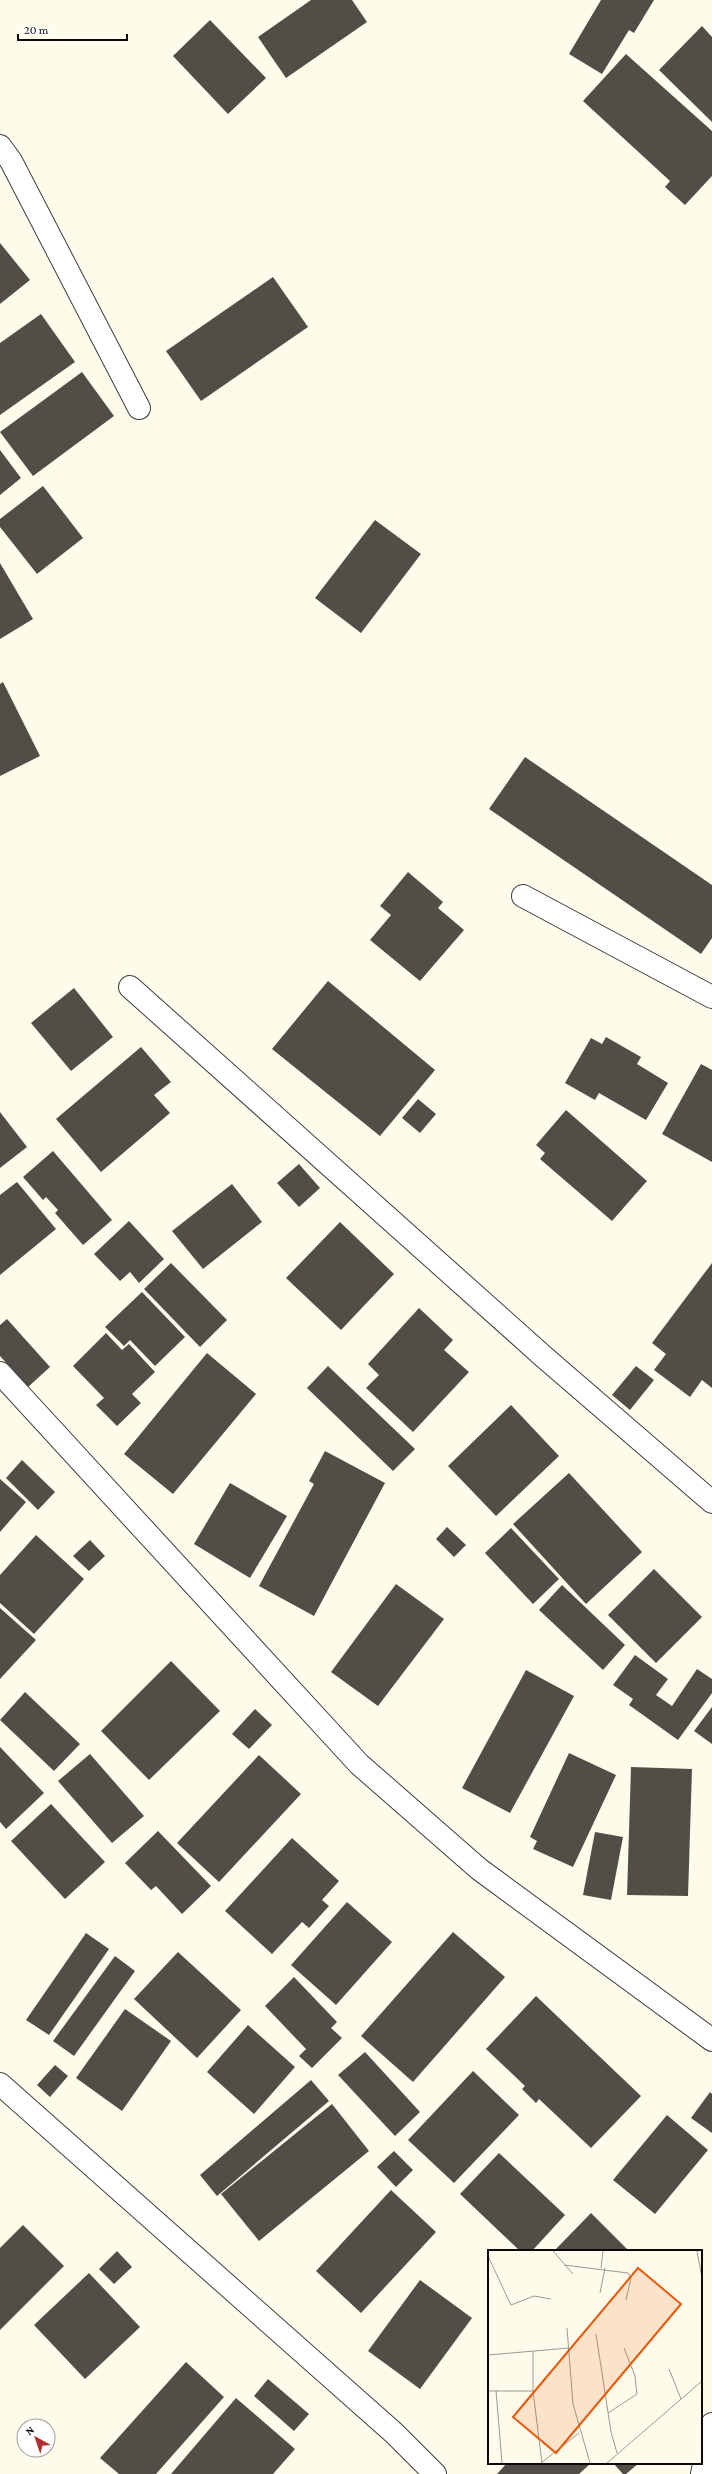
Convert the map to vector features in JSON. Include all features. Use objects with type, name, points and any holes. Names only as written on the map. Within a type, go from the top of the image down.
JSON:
[{"type":"street","points":[[0,146],[11,160],[139,408]]},
{"type":"street","points":[[523,896],[712,997]]},
{"type":"street","points":[[130,987],[538,1352],[712,1502]]},
{"type":"street","points":[[0,1373],[358,1764],[479,1869],[712,2040]]},
{"type":"street","points":[[0,2084],[388,2428],[435,2474]]},
{"type":"street","points":[[702,2474],[712,2424]]},
{"type":"building","points":[[311,0],[352,0],[367,22],[286,78],[258,37]]},
{"type":"building","points":[[601,0],[654,0],[634,33],[629,30],[602,74],[569,54]]},
{"type":"building","points":[[210,20],[266,78],[228,114],[173,56]]},
{"type":"building","points":[[702,26],[712,37],[712,122],[659,70]]},
{"type":"building","points":[[626,54],[712,131],[712,176],[685,205],[665,187],[670,181],[583,101]]},
{"type":"building","points":[[0,243],[30,280],[0,304]]},
{"type":"building","points":[[273,277],[308,327],[201,401],[166,351]]},
{"type":"building","points":[[41,314],[75,362],[0,415],[0,343]]},
{"type":"building","points":[[82,372],[114,416],[33,476],[0,432]]},
{"type":"building","points":[[0,450],[21,478],[0,495]]},
{"type":"building","points":[[43,486],[83,538],[37,574],[0,527],[0,519]]},
{"type":"building","points":[[375,520],[421,554],[361,633],[315,598]]},
{"type":"building","points":[[0,563],[33,619],[0,639]]},
{"type":"building","points":[[3,682],[40,756],[0,776],[0,684]]},
{"type":"building","points":[[525,757],[712,885],[712,938],[701,954],[489,809]]},
{"type":"building","points":[[408,872],[443,902],[438,908],[464,930],[420,981],[370,940],[391,915],[380,906]]},
{"type":"building","points":[[328,981],[435,1070],[380,1136],[272,1049]]},
{"type":"building","points":[[74,988],[113,1037],[71,1071],[31,1023]]},
{"type":"building","points":[[606,1037],[641,1057],[637,1064],[668,1083],[646,1120],[599,1093],[595,1100],[565,1083],[591,1038],[602,1044]]},
{"type":"building","points":[[141,1047],[171,1082],[154,1095],[170,1113],[101,1172],[56,1119]]},
{"type":"building","points":[[701,1064],[712,1070],[712,1162],[662,1134]]},
{"type":"building","points":[[418,1099],[436,1114],[420,1133],[402,1118]]},
{"type":"building","points":[[566,1110],[647,1181],[612,1221],[540,1159],[545,1153],[536,1145]]},
{"type":"building","points":[[0,1112],[27,1147],[0,1168]]},
{"type":"building","points":[[53,1151],[112,1220],[83,1245],[55,1213],[58,1210],[46,1197],[43,1200],[23,1177]]},
{"type":"building","points":[[299,1164],[320,1188],[299,1207],[277,1183]]},
{"type":"building","points":[[17,1182],[56,1229],[0,1275],[0,1195]]},
{"type":"building","points":[[232,1184],[262,1222],[203,1269],[172,1231]]},
{"type":"building","points":[[129,1221],[164,1259],[139,1283],[130,1272],[120,1281],[94,1254]]},
{"type":"building","points":[[340,1222],[394,1274],[341,1330],[286,1278]]},
{"type":"building","points":[[171,1263],[227,1320],[200,1347],[144,1289]]},
{"type":"building","points":[[712,1263],[712,1388],[702,1380],[690,1397],[654,1370],[666,1354],[652,1343]]},
{"type":"building","points":[[142,1292],[185,1337],[155,1366],[130,1340],[124,1346],[105,1327]]},
{"type":"building","points":[[419,1308],[453,1340],[444,1350],[469,1372],[413,1432],[366,1388],[379,1375],[368,1364]]},
{"type":"building","points":[[7,1319],[50,1367],[28,1387],[0,1356],[0,1325]]},
{"type":"building","points":[[106,1333],[122,1350],[129,1344],[155,1372],[132,1394],[141,1403],[117,1426],[96,1405],[104,1398],[73,1366]]},
{"type":"building","points":[[207,1353],[256,1394],[173,1494],[124,1454]]},
{"type":"building","points":[[328,1366],[415,1449],[393,1471],[307,1388]]},
{"type":"building","points":[[636,1366],[654,1380],[630,1410],[612,1395]]},
{"type":"building","points":[[511,1405],[559,1456],[496,1516],[448,1466]]},
{"type":"building","points":[[325,1451],[385,1483],[314,1616],[259,1586],[314,1484],[309,1481]]},
{"type":"building","points":[[22,1460],[55,1492],[38,1510],[6,1478]]},
{"type":"building","points":[[569,1473],[642,1552],[586,1604],[513,1524]]},
{"type":"building","points":[[0,1479],[26,1502],[0,1532]]},
{"type":"building","points":[[230,1483],[287,1516],[250,1578],[194,1544]]},
{"type":"building","points":[[447,1527],[466,1545],[454,1557],[436,1539]]},
{"type":"building","points":[[511,1528],[559,1579],[533,1604],[485,1553]]},
{"type":"building","points":[[36,1535],[84,1579],[34,1634],[0,1603],[0,1575]]},
{"type":"building","points":[[90,1540],[105,1556],[89,1571],[73,1556]]},
{"type":"building","points":[[654,1569],[702,1617],[656,1663],[608,1615]]},
{"type":"building","points":[[396,1584],[444,1619],[378,1706],[331,1672]]},
{"type":"building","points":[[562,1585],[625,1645],[603,1670],[539,1610]]},
{"type":"building","points":[[0,1608],[36,1640],[0,1679]]},
{"type":"building","points":[[635,1655],[668,1679],[656,1695],[672,1706],[697,1669],[712,1679],[712,1693],[678,1740],[629,1705],[633,1699],[613,1685]]},
{"type":"building","points":[[171,1661],[220,1711],[149,1780],[101,1731]]},
{"type":"building","points":[[526,1670],[574,1696],[510,1813],[462,1788]]},
{"type":"building","points":[[25,1692],[80,1744],[54,1771],[0,1720]]},
{"type":"building","points":[[712,1707],[712,1744],[694,1731]]},
{"type":"building","points":[[255,1709],[272,1725],[249,1749],[232,1734]]},
{"type":"building","points":[[0,1747],[44,1793],[6,1829],[0,1822]]},
{"type":"building","points":[[569,1753],[616,1775],[573,1867],[533,1849],[537,1841],[530,1837]]},
{"type":"building","points":[[90,1754],[144,1816],[112,1843],[58,1781]]},
{"type":"building","points":[[259,1755],[301,1794],[219,1882],[177,1843]]},
{"type":"building","points":[[631,1767],[692,1769],[688,1896],[627,1895]]},
{"type":"building","points":[[51,1804],[105,1862],[65,1899],[11,1841]]},
{"type":"building","points":[[158,1831],[211,1886],[182,1914],[156,1886],[151,1890],[125,1863]]},
{"type":"building","points":[[595,1832],[623,1837],[611,1900],[583,1895]]},
{"type":"building","points":[[292,1838],[339,1881],[322,1900],[329,1906],[309,1928],[302,1922],[272,1954],[225,1911]]},
{"type":"building","points":[[347,1902],[392,1942],[336,2005],[291,1965]]},
{"type":"building","points":[[453,1932],[505,1977],[413,2082],[361,2036]]},
{"type":"building","points":[[86,1933],[109,1949],[49,2035],[26,2020]]},
{"type":"building","points":[[178,1952],[241,2010],[197,2058],[134,1999]]},
{"type":"building","points":[[115,1956],[135,1971],[74,2056],[53,2041]]},
{"type":"building","points":[[294,1977],[337,2022],[331,2028],[342,2038],[312,2068],[299,2056],[306,2049],[265,2006]]},
{"type":"building","points":[[536,1996],[641,2096],[591,2148],[539,2099],[536,2103],[522,2089],[525,2086],[486,2049]]},
{"type":"building","points":[[125,2009],[171,2041],[122,2111],[76,2078]]},
{"type":"building","points":[[248,2025],[295,2067],[254,2114],[207,2072]]},
{"type":"building","points":[[365,2052],[420,2112],[395,2136],[338,2075]]},
{"type":"building","points":[[55,2065],[68,2076],[50,2097],[37,2085]]},
{"type":"building","points":[[473,2071],[519,2115],[454,2183],[408,2140]]},
{"type":"building","points":[[311,2080],[329,2101],[217,2196],[200,2175]]},
{"type":"building","points":[[710,2092],[712,2094],[712,2133],[691,2118]]},
{"type":"building","points":[[332,2104],[369,2151],[259,2241],[221,2194]]},
{"type":"building","points":[[667,2115],[708,2150],[655,2214],[613,2180]]},
{"type":"building","points":[[394,2151],[413,2170],[396,2187],[377,2167]]},
{"type":"building","points":[[499,2153],[565,2215],[533,2250],[519,2250],[460,2194]]},
{"type":"building","points":[[391,2190],[436,2232],[361,2313],[316,2271]]},
{"type":"building","points":[[591,2213],[628,2250],[555,2250]]},
{"type":"building","points":[[23,2225],[64,2266],[0,2330],[0,2248]]},
{"type":"building","points":[[117,2251],[132,2267],[114,2284],[99,2269]]},
{"type":"building","points":[[89,2273],[140,2327],[85,2379],[34,2325]]},
{"type":"building","points":[[420,2280],[472,2318],[420,2389],[368,2351]]},
{"type":"building","points":[[186,2362],[224,2397],[156,2474],[119,2474],[100,2458]]},
{"type":"building","points":[[268,2379],[309,2414],[294,2431],[254,2396]]},
{"type":"building","points":[[236,2398],[295,2449],[273,2474],[171,2474]]},
{"type":"building","points":[[506,2464],[589,2465],[579,2474],[497,2474]]},
{"type":"building","points":[[614,2464],[638,2464],[626,2474],[623,2474]]}]
